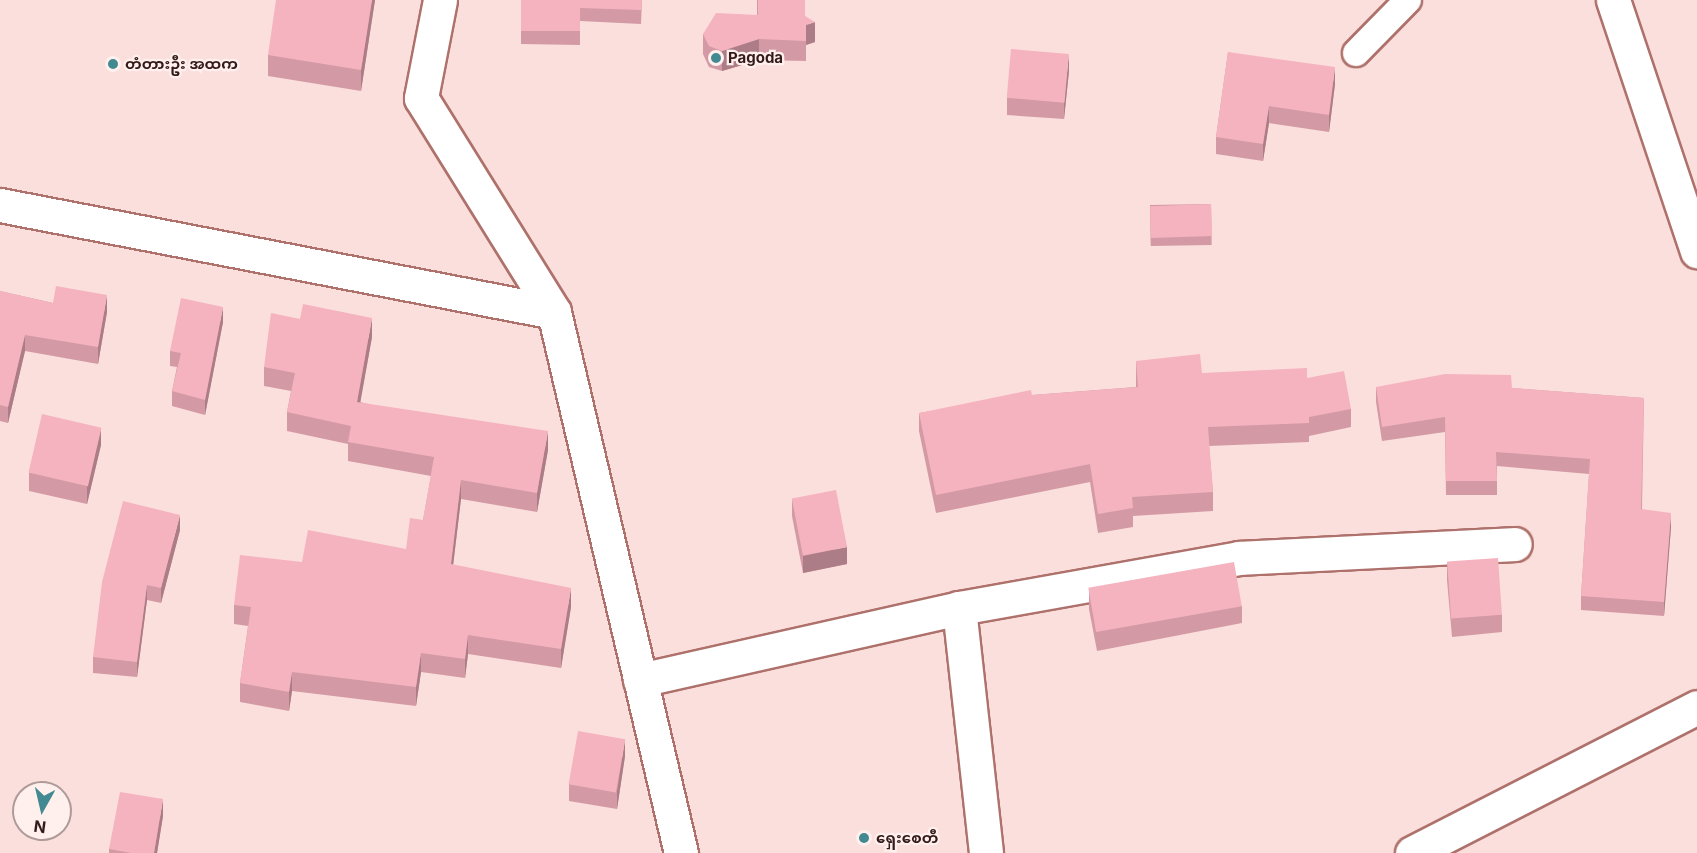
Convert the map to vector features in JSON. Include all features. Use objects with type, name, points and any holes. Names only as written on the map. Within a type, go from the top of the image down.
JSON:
[{"type":"street","points":[[440,0],[422,98],[554,312],[681,853]]},
{"type":"street","points":[[1613,0],[1697,251]]},
{"type":"street","points":[[0,205],[554,312]]},
{"type":"street","points":[[640,680],[959,608],[1239,558],[1515,544]]},
{"type":"street","points":[[959,608],[986,853]]},
{"type":"street","points":[[1412,853],[1697,707]]},
{"type":"lane","points":[[1356,53],[1408,0]]},
{"type":"building","points":[[276,0],[372,0],[361,70],[268,55]]},
{"type":"building","points":[[521,0],[642,0],[641,10],[580,8],[580,31],[521,31]]},
{"type":"building","points":[[758,0],[805,0],[805,16],[815,22],[806,25],[806,41],[759,39],[722,51],[709,46],[703,34],[716,13],[758,15]]},
{"type":"building","points":[[1011,49],[1069,54],[1065,103],[1007,98]]},
{"type":"building","points":[[1228,52],[1335,67],[1329,115],[1269,106],[1263,144],[1216,137]]},
{"type":"building","points":[[1211,204],[1212,236],[1151,238],[1150,206]]},
{"type":"building","points":[[56,286],[107,295],[98,347],[25,335],[8,407],[0,405],[0,291],[53,303]]},
{"type":"building","points":[[181,298],[223,307],[205,400],[172,391],[181,353],[170,351]]},
{"type":"building","points":[[303,304],[372,318],[357,402],[548,431],[537,493],[461,480],[451,564],[571,588],[561,649],[468,635],[465,659],[421,653],[416,687],[292,672],[289,692],[240,683],[251,607],[234,605],[240,555],[302,562],[308,530],[406,549],[410,518],[423,520],[434,457],[348,442],[351,426],[287,412],[295,373],[264,367],[271,313],[300,319]]},
{"type":"building","points":[[1200,354],[1202,373],[1307,368],[1307,378],[1344,371],[1351,409],[1309,417],[1309,423],[1208,427],[1213,492],[1132,497],[1133,508],[1098,514],[1090,464],[936,495],[919,413],[1031,390],[1032,395],[1138,387],[1136,361]]},
{"type":"building","points":[[1445,374],[1511,375],[1512,388],[1644,398],[1641,509],[1671,513],[1664,602],[1581,596],[1590,459],[1496,452],[1497,481],[1446,481],[1445,417],[1382,427],[1376,387]]},
{"type":"building","points":[[42,414],[101,428],[88,486],[29,472]]},
{"type":"building","points":[[836,490],[847,547],[803,556],[792,499]]},
{"type":"building","points":[[123,501],[180,515],[161,588],[147,585],[137,662],[93,657],[102,582]]},
{"type":"building","points":[[1498,558],[1502,615],[1451,618],[1447,562]]},
{"type":"building","points":[[1234,562],[1242,606],[1096,632],[1088,588]]},
{"type":"building","points":[[578,731],[625,739],[616,793],[569,784]]},
{"type":"building","points":[[120,792],[163,799],[154,853],[131,853],[109,849]]},
{"type":"place","name":"Pagoda","points":[[716,58]]},
{"type":"place","name":"တံတားဦး အထက","points":[[113,64]]},
{"type":"place","name":"ရှေးစေတီ","points":[[864,838]]}]
